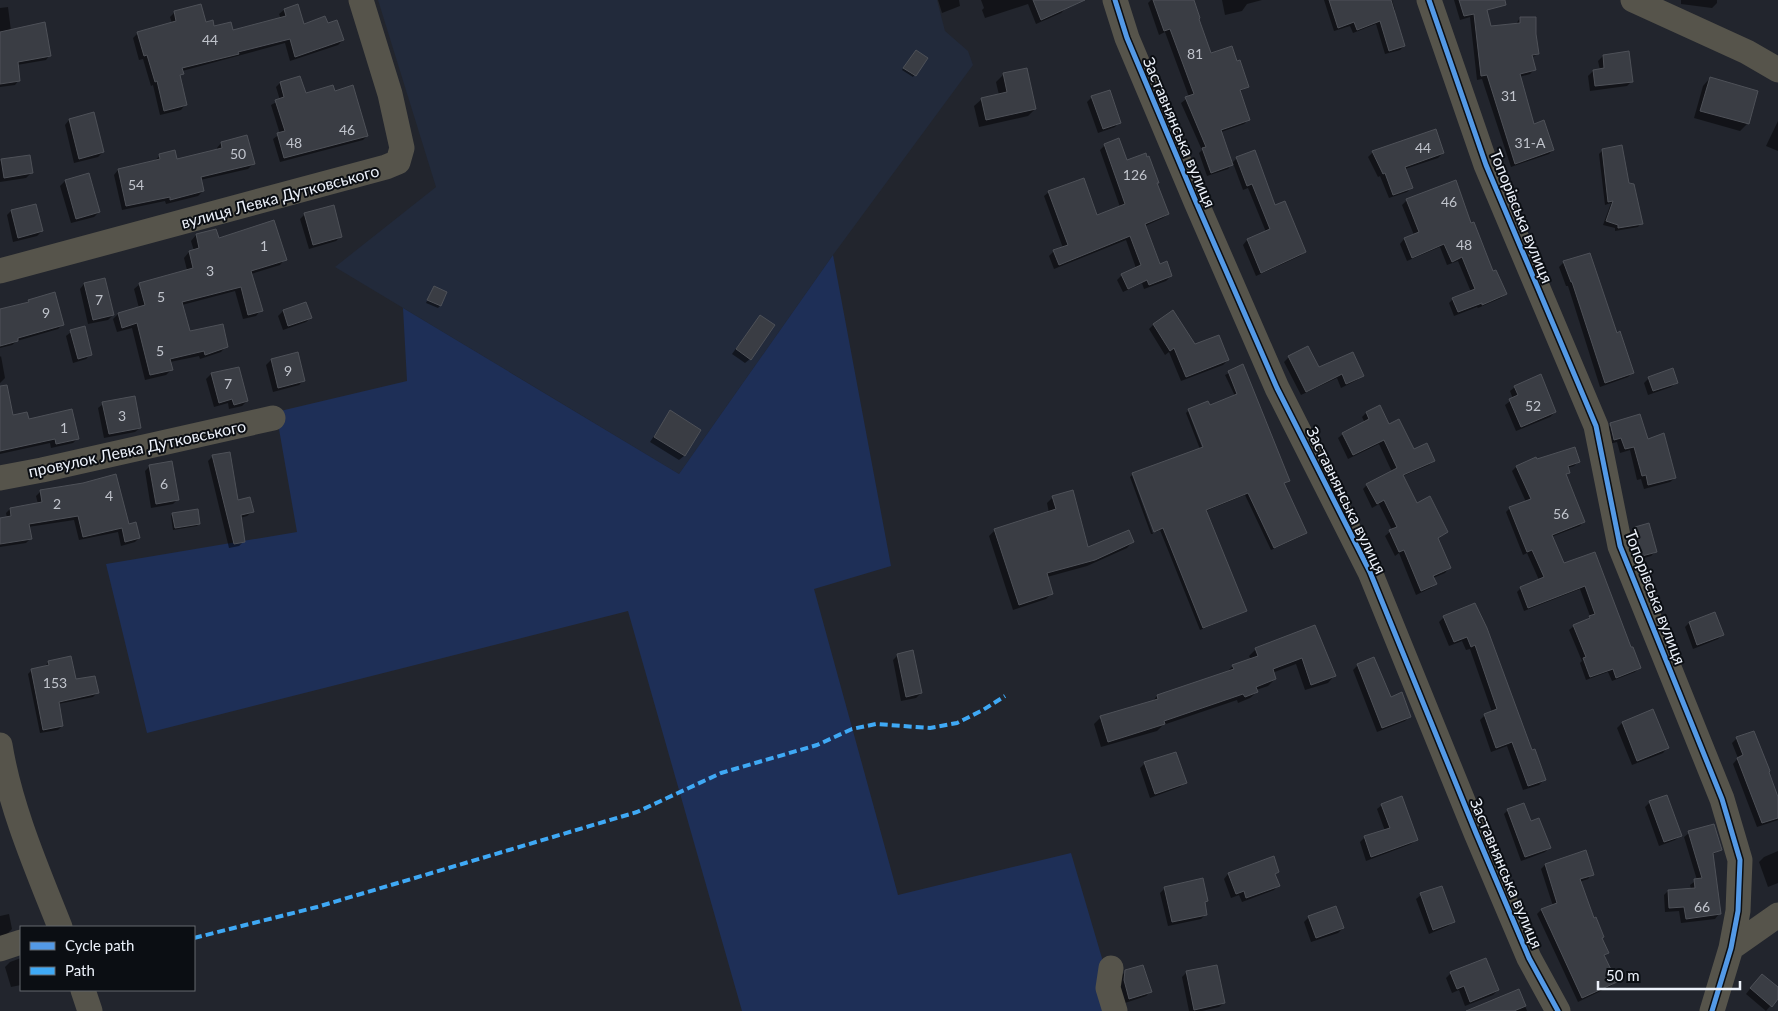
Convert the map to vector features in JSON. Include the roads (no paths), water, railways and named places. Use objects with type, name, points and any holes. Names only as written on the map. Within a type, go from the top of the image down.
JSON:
[{"type":"street","name":"вулиця Левка Дутковського","points":[[0,271],[398,162],[402,148],[390,94],[361,0]]},
{"type":"street","name":"Заставнянська вулиця","points":[[1115,0],[1127,38],[1277,388],[1370,572],[1525,949],[1558,1011]]},
{"type":"street","name":"Топорівська вулиця","points":[[1429,0],[1486,165],[1596,426],[1620,546],[1722,799],[1740,860],[1738,911],[1731,948],[1712,1011]]},
{"type":"street","points":[[1633,0],[1747,52],[1778,70]]},
{"type":"street","name":"провулок Левка Дутковського","points":[[0,478],[274,418]]},
{"type":"street","points":[[0,745],[3,762],[28,846],[60,926]]},
{"type":"street","points":[[1731,948],[1778,915]]},
{"type":"street","points":[[0,949],[20,942]]},
{"type":"street","points":[[1111,968],[1108,988],[1115,1011]]},
{"type":"street","points":[[83,991],[90,1011]]}]
